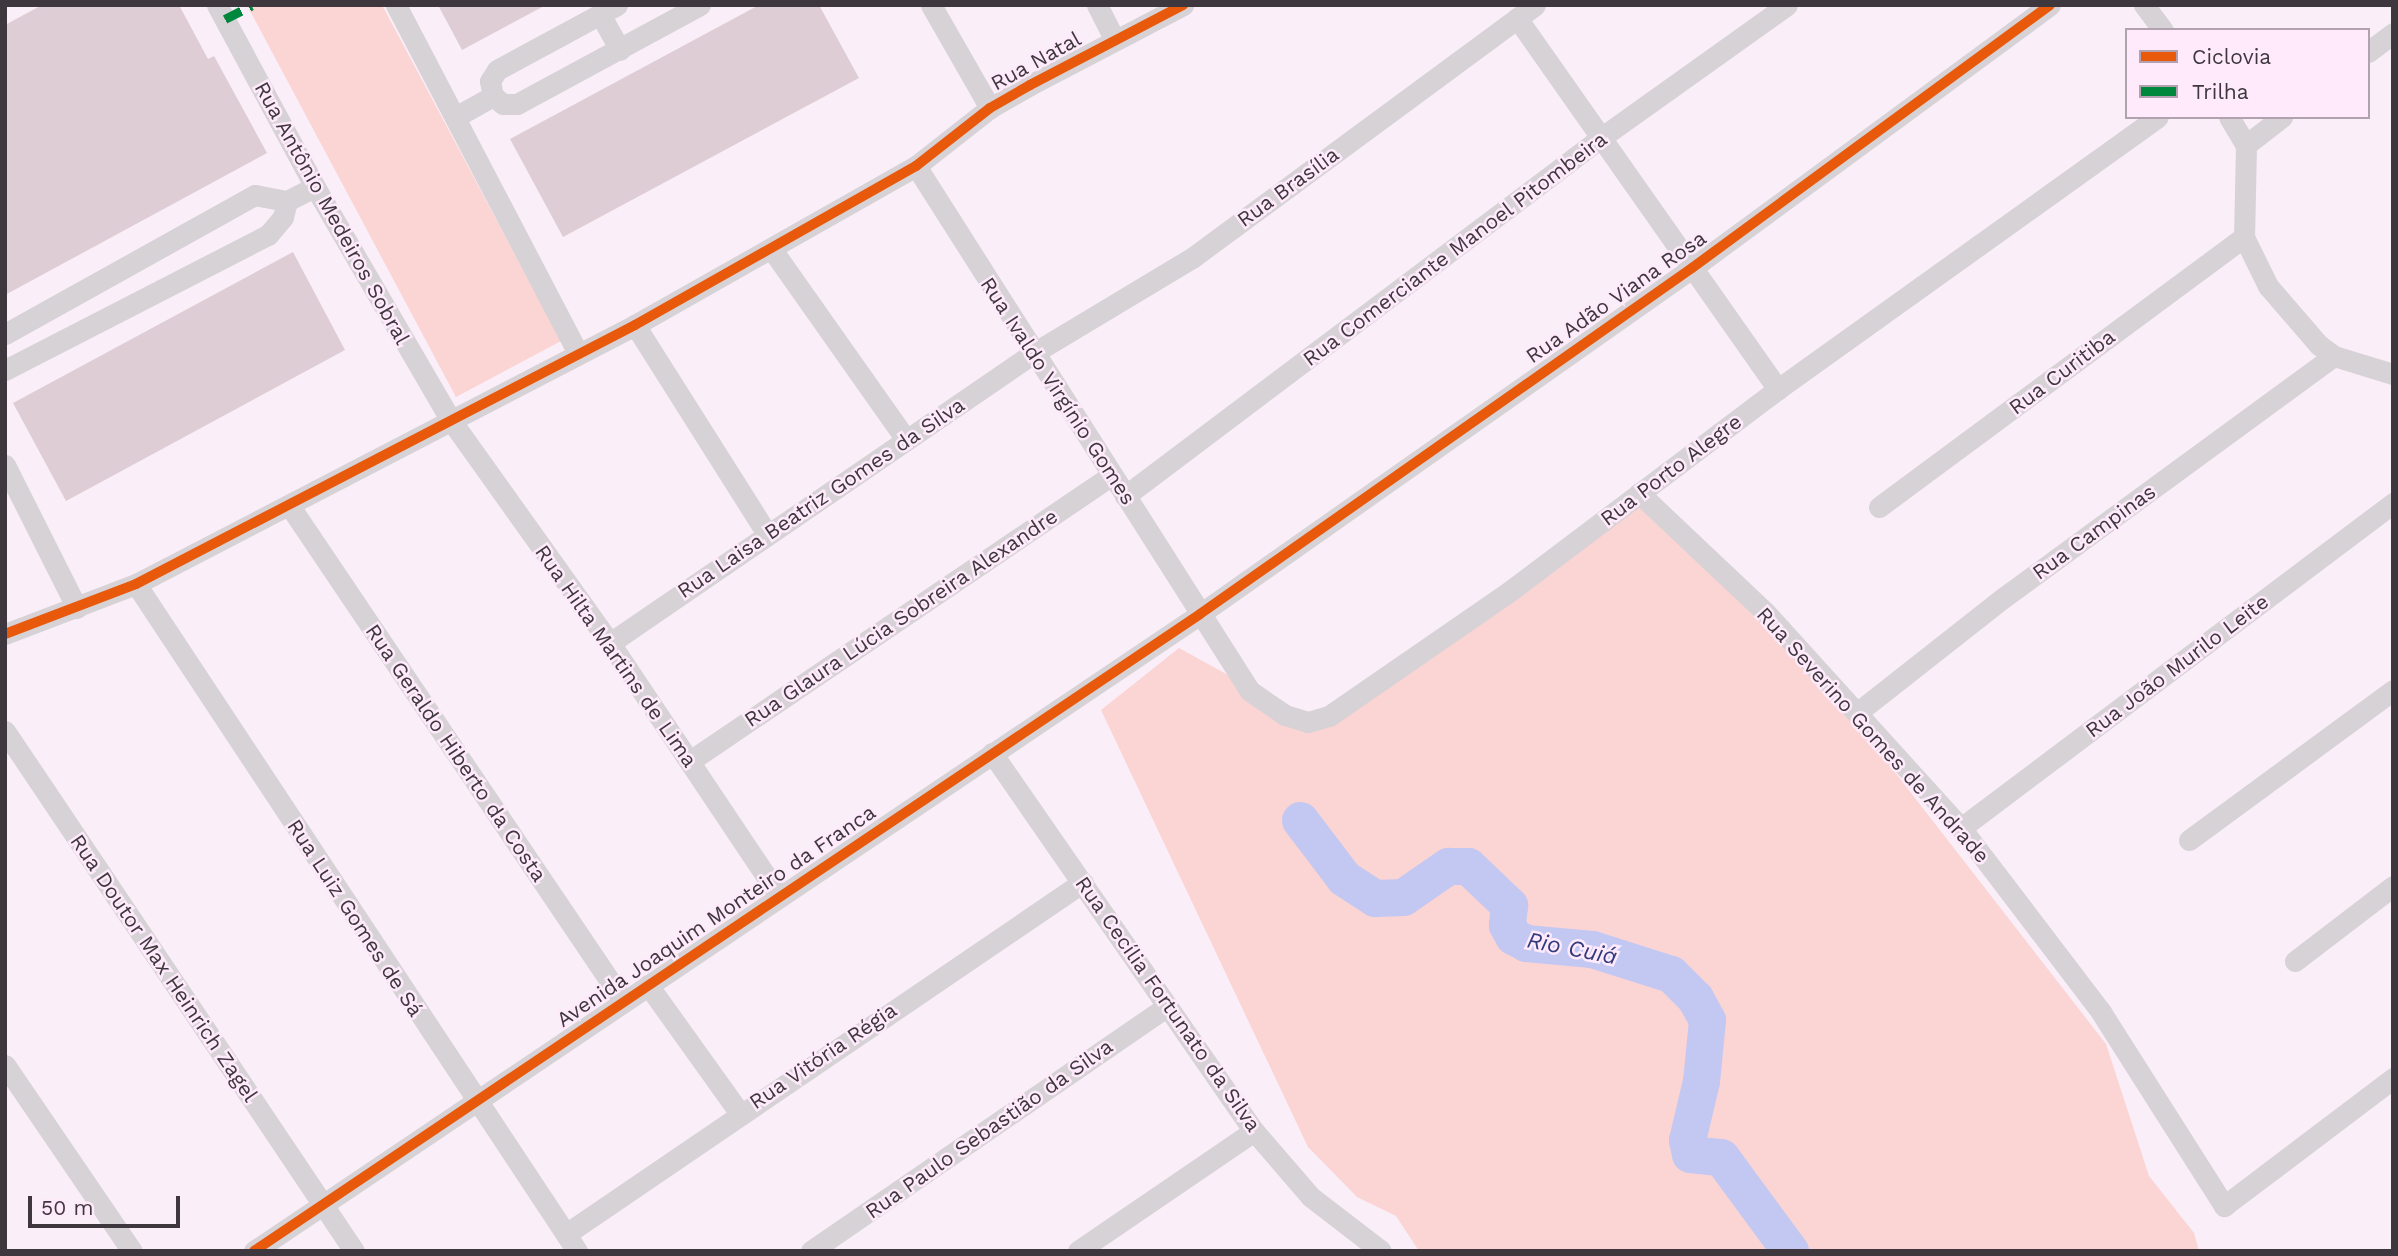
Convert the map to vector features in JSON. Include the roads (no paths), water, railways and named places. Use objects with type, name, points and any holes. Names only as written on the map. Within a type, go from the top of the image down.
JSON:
[{"type":"street","name":"Rua Antônio Medeiros Sobral","points":[[217,5],[315,187],[450,419]]},
{"type":"street","points":[[396,5],[457,116],[578,353]]},
{"type":"street","points":[[620,50],[609,10],[497,71],[490,81],[493,96],[503,104],[517,104],[620,50],[700,5]]},
{"type":"street","points":[[931,5],[990,108]]},
{"type":"street","points":[[1097,5],[1115,40]]},
{"type":"street","name":"Rua Natal","points":[[5,634],[136,584],[635,325],[773,251],[916,166],[990,108],[1183,5]]},
{"type":"street","name":"Rua Comerciante Manoel Pitombeira","points":[[1125,496],[1602,137],[1787,5]]},
{"type":"street","name":"Rua Adão Viana Rosa","points":[[1200,614],[1692,268],[2050,5]]},
{"type":"street","points":[[1526,12],[1602,137],[1778,389]]},
{"type":"street","name":"Rua Brasília","points":[[1032,354],[1192,258],[1526,12]]},
{"type":"street","points":[[2370,50],[2393,33]]},
{"type":"street","points":[[457,116],[493,96]]},
{"type":"street","name":"Rua Porto Alegre","points":[[1200,614],[1250,691],[1299,721],[1315,722],[1506,594],[1778,389],[2155,119]]},
{"type":"street","points":[[2231,119],[2246,145],[2244,237],[2289,315],[2334,356],[2393,374]]},
{"type":"street","points":[[2246,145],[2279,119]]},
{"type":"street","name":"Rua Ivaldo Virgínio Gomes","points":[[916,166],[1032,354],[1200,614]]},
{"type":"street","points":[[5,334],[255,195],[287,201],[315,187]]},
{"type":"street","points":[[5,370],[268,235],[283,217],[287,201]]},
{"type":"street","name":"Rua Curitiba","points":[[1879,507],[2244,237]]},
{"type":"street","points":[[773,251],[905,438]]},
{"type":"street","points":[[635,325],[767,534]]},
{"type":"street","name":"Rua Laisa Beatriz Gomes da Silva","points":[[610,643],[905,438],[1032,354]]},
{"type":"street","name":"Rua Campinas","points":[[1858,712],[2003,598],[2334,356]]},
{"type":"street","name":"Rua Hilta Martins de Lima","points":[[450,419],[610,643],[779,895]]},
{"type":"street","points":[[5,465],[77,608]]},
{"type":"street","name":"Rua Glaura Lúcia Sobreira Alexandre","points":[[690,761],[1112,475]]},
{"type":"street","name":"Rua Severino Gomes de Andrade","points":[[1639,493],[1766,613],[1961,828],[2101,1012],[2224,1206],[2393,1078]]},
{"type":"street","name":"Rua João Murilo Leite","points":[[1961,828],[2393,503]]},
{"type":"street","name":"Rua Geraldo Hiberto da Costa","points":[[289,505],[624,1002]]},
{"type":"street","name":"Rua Luiz Gomes de Sá","points":[[136,584],[571,1243]]},
{"type":"street","name":"Avenida Joaquim Monteiro da Franca","points":[[254,1251],[1200,614]]},
{"type":"street","points":[[2189,840],[2393,690]]},
{"type":"street","name":"Rua Doutor Max Heinrich Zagel","points":[[5,731],[354,1251]]},
{"type":"street","name":"Rua Cecília Fortunato da Silva","points":[[992,753],[1254,1131],[1353,1245],[1381,1251]]},
{"type":"street","name":"Rua Vitória Régia","points":[[571,1243],[739,1112],[1083,882]]},
{"type":"street","points":[[2295,961],[2393,886]]},
{"type":"street","points":[[648,985],[739,1112]]},
{"type":"street","name":"Rua Paulo Sebastião da Silva","points":[[811,1251],[1167,1006]]},
{"type":"street","points":[[5,1065],[132,1251]]},
{"type":"street","points":[[1078,1251],[1254,1131]]},
{"type":"waterway","name":"Rio Cuiá","points":[[1300,820],[1344,878],[1375,898],[1403,897],[1448,866],[1468,866],[1509,905],[1507,925],[1513,936],[1526,943],[1592,949],[1671,974],[1695,998],[1707,1020],[1701,1081],[1687,1140],[1690,1154],[1721,1157],[1790,1251]]}]
